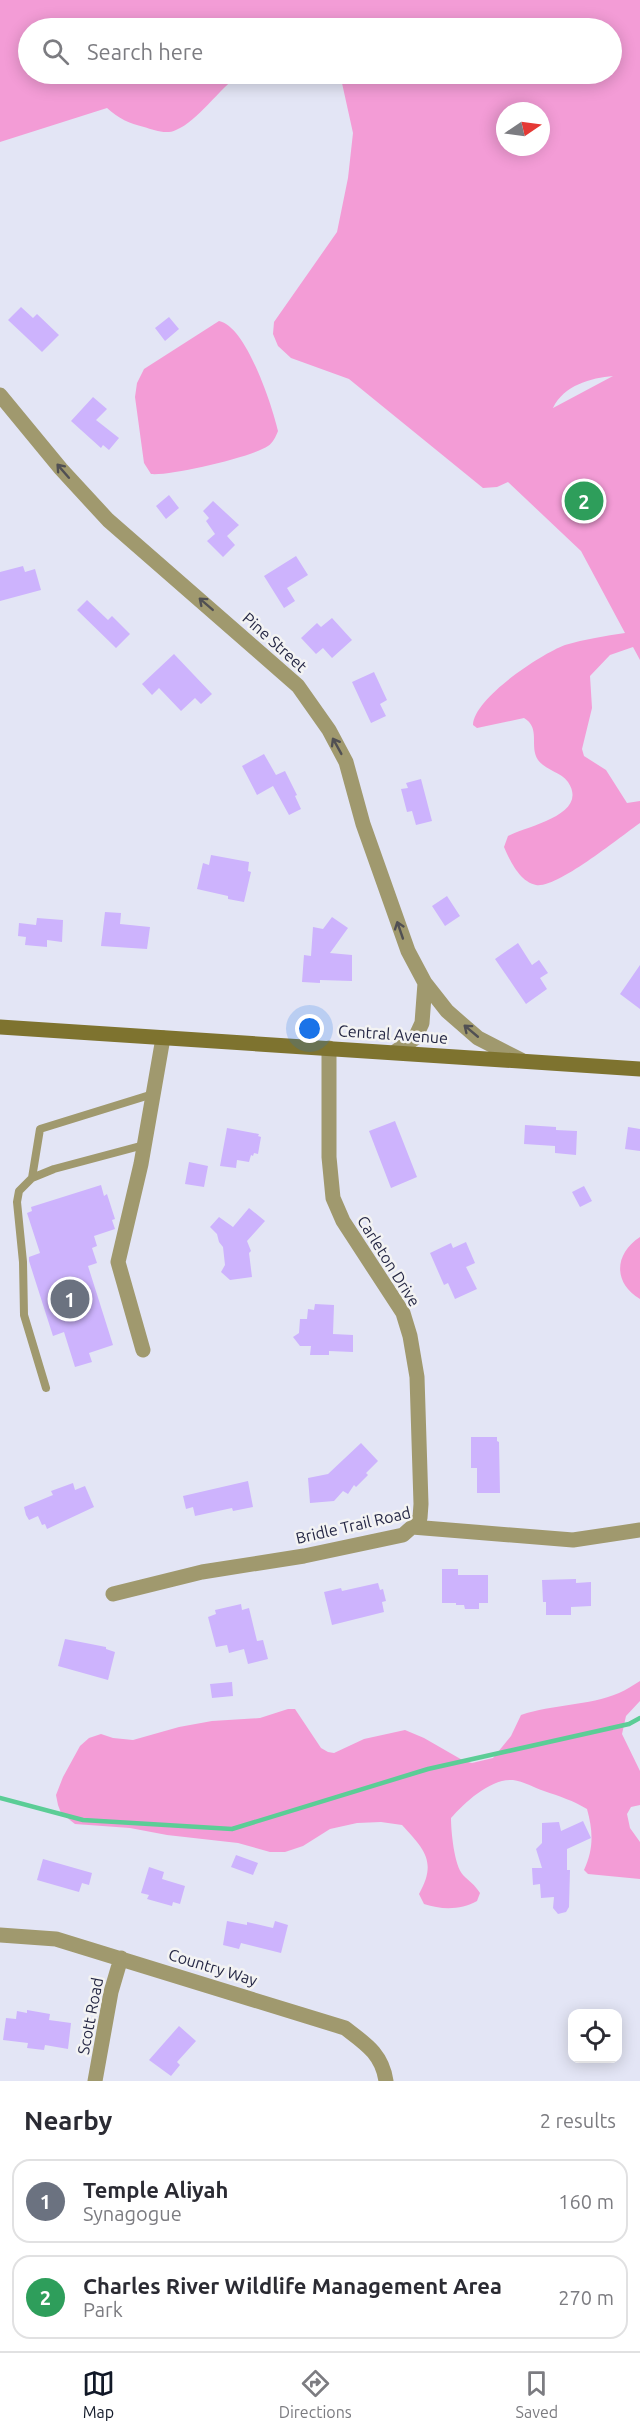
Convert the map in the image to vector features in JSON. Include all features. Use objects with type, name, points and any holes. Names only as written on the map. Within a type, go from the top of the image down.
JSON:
[{"type":"main road","name":"Central Avenue","points":[[0,1028],[640,1069]]},
{"type":"street","name":"Pine Street","points":[[0,395],[108,520],[298,686],[329,730],[346,762],[363,824],[408,951],[425,983],[447,1011],[478,1038],[521,1060]]},
{"type":"street","points":[[395,1052],[415,1038],[422,1023],[425,983]]},
{"type":"street","points":[[143,1350],[118,1262],[144,1145],[163,1038]]},
{"type":"street","name":"Carleton Drive","points":[[329,1048],[329,1157],[333,1198],[344,1221],[403,1313],[412,1346],[417,1377],[422,1504],[420,1518],[412,1527]]},
{"type":"street","name":"Bridle Trail Road","points":[[113,1594],[202,1572],[304,1556],[403,1535],[412,1527],[573,1540],[640,1530]]},
{"type":"street","name":"Country Way","points":[[0,1935],[56,1939],[345,2028],[384,2064],[386,2081]]},
{"type":"street","name":"Scott Road","points":[[95,2081],[111,1992],[121,1958]]},
{"type":"lane","points":[[32,1178],[39,1129],[153,1094]]},
{"type":"lane","points":[[46,1388],[24,1315],[23,1262],[17,1202],[19,1191],[32,1178],[54,1169],[144,1145]]},
{"type":"shaded area","points":[[0,0],[640,0],[640,660],[633,647],[610,655],[590,676],[592,708],[582,749],[584,756],[606,770],[627,803],[640,801],[640,823],[573,871],[546,884],[530,883],[516,870],[504,847],[508,836],[553,818],[563,811],[570,803],[572,793],[565,779],[538,760],[534,749],[534,732],[529,722],[524,718],[477,728],[473,725],[476,714],[496,690],[510,678],[554,650],[580,641],[625,633],[581,551],[508,482],[497,487],[483,488],[349,379],[291,358],[278,346],[273,334],[274,322],[337,232],[348,178],[353,133],[342,84],[622,84],[622,18],[18,18],[18,84],[229,84],[192,120],[172,131],[160,132],[120,118],[107,108],[0,142]],"holes":[[[613,376],[553,408],[558,400],[579,384]]]},
{"type":"shaded area","points":[[219,321],[229,326],[248,351],[264,386],[278,431],[268,446],[246,455],[193,469],[151,474],[144,463],[135,397],[137,383],[144,369]]},
{"type":"shaded area","points":[[640,1237],[640,1299],[625,1285],[620,1268],[625,1252]]},
{"type":"shaded area","points":[[640,1681],[640,1701],[626,1716],[622,1734],[640,1771],[640,1805],[631,1807],[627,1814],[630,1828],[640,1842],[640,1879],[588,1874],[584,1870],[592,1840],[587,1809],[513,1780],[505,1780],[487,1787],[471,1798],[451,1818],[457,1864],[463,1875],[480,1893],[477,1901],[451,1908],[424,1904],[419,1894],[427,1873],[426,1857],[402,1825],[381,1822],[357,1823],[330,1829],[303,1846],[285,1852],[270,1852],[238,1843],[167,1835],[130,1828],[75,1824],[61,1813],[58,1805],[56,1795],[80,1746],[89,1738],[101,1734],[133,1740],[179,1727],[212,1721],[260,1718],[295,1709],[321,1748],[328,1752],[334,1753],[364,1739],[405,1730],[472,1763],[493,1758],[511,1736],[521,1715],[607,1697],[622,1692]]},
{"type":"building","points":[[21,307],[33,318],[37,314],[59,335],[42,352],[8,320]]},
{"type":"building","points":[[169,317],[179,329],[165,341],[155,328]]},
{"type":"building","points":[[93,397],[107,409],[96,420],[119,438],[109,450],[103,445],[101,448],[71,421]]},
{"type":"building","points":[[169,495],[179,508],[166,519],[156,506]]},
{"type":"building","points":[[213,501],[239,525],[227,536],[235,545],[223,557],[207,541],[215,534],[206,521],[209,518],[203,511]]},
{"type":"building","points":[[296,556],[308,575],[287,588],[295,601],[284,608],[264,576]]},
{"type":"building","points":[[23,566],[25,572],[35,569],[41,590],[0,601],[0,572]]},
{"type":"building","points":[[87,600],[108,620],[112,616],[130,634],[116,648],[77,610]]},
{"type":"building","points":[[332,618],[352,640],[332,658],[323,648],[316,654],[301,638],[317,623],[321,627]]},
{"type":"building","points":[[174,654],[212,694],[201,704],[195,698],[181,711],[159,688],[152,695],[142,684]]},
{"type":"building","points":[[374,672],[387,700],[380,704],[386,716],[371,723],[352,682]]},
{"type":"building","points":[[264,754],[276,775],[285,771],[301,809],[289,815],[273,786],[257,795],[242,766]]},
{"type":"building","points":[[421,779],[432,821],[416,825],[412,811],[407,812],[401,789],[408,788],[406,783]]},
{"type":"building","points":[[211,855],[249,862],[248,871],[251,872],[244,902],[197,889],[203,863],[209,865]]},
{"type":"building","points":[[447,896],[460,916],[445,926],[432,906]]},
{"type":"building","points":[[105,912],[121,913],[120,924],[150,927],[147,949],[101,946]]},
{"type":"building","points":[[332,917],[348,928],[330,953],[352,955],[352,981],[302,982],[304,955],[311,956],[313,927],[323,929]]},
{"type":"building","points":[[37,918],[63,920],[62,942],[47,940],[47,947],[25,945],[26,937],[18,936],[19,923],[36,925]]},
{"type":"building","points":[[518,943],[532,965],[539,960],[548,973],[540,978],[547,989],[526,1004],[495,959]]},
{"type":"building","points":[[640,965],[640,1009],[620,994]]},
{"type":"building","points":[[395,1121],[417,1177],[391,1188],[369,1131]]},
{"type":"building","points":[[525,1125],[577,1131],[576,1155],[555,1153],[555,1146],[524,1144]]},
{"type":"building","points":[[628,1127],[640,1129],[640,1151],[625,1149]]},
{"type":"building","points":[[227,1128],[259,1134],[258,1136],[261,1137],[258,1154],[251,1155],[249,1162],[237,1160],[236,1168],[220,1166]]},
{"type":"building","points":[[189,1162],[208,1166],[204,1187],[185,1184]]},
{"type":"building","points":[[101,1185],[104,1196],[107,1194],[115,1219],[112,1220],[115,1229],[94,1236],[97,1246],[92,1248],[97,1263],[88,1266],[113,1345],[89,1353],[92,1362],[75,1367],[64,1332],[53,1336],[29,1261],[29,1257],[40,1253],[27,1213],[32,1211],[31,1207]]},
{"type":"building","points":[[584,1186],[592,1201],[580,1207],[572,1192]]},
{"type":"building","points":[[249,1208],[265,1221],[247,1241],[251,1251],[249,1253],[252,1277],[230,1280],[221,1272],[225,1265],[223,1247],[217,1234],[210,1227],[219,1217],[233,1227]]},
{"type":"building","points":[[466,1242],[475,1263],[466,1267],[477,1289],[455,1299],[448,1283],[444,1285],[430,1253],[451,1243],[453,1248]]},
{"type":"building","points":[[315,1304],[334,1305],[333,1334],[353,1335],[353,1352],[329,1351],[329,1355],[310,1355],[311,1346],[300,1346],[293,1337],[299,1333],[300,1319],[307,1319],[308,1309],[314,1310]]},
{"type":"building","points":[[471,1437],[497,1437],[500,1493],[477,1493],[477,1468],[471,1468]]},
{"type":"building","points":[[361,1443],[378,1461],[366,1473],[368,1475],[356,1487],[354,1485],[348,1494],[343,1491],[334,1501],[310,1503],[308,1478],[328,1474]]},
{"type":"building","points":[[248,1481],[253,1507],[233,1511],[232,1508],[195,1516],[193,1507],[186,1509],[183,1496]]},
{"type":"building","points":[[73,1483],[75,1490],[85,1486],[94,1507],[47,1529],[45,1524],[42,1525],[38,1516],[29,1520],[24,1507],[53,1495],[51,1491]]},
{"type":"building","points":[[442,1569],[458,1569],[458,1575],[488,1575],[488,1603],[479,1603],[479,1609],[465,1609],[464,1605],[442,1603]]},
{"type":"building","points":[[576,1579],[576,1583],[591,1582],[591,1606],[571,1607],[571,1615],[546,1615],[542,1580]]},
{"type":"building","points":[[378,1583],[380,1590],[383,1589],[386,1601],[382,1602],[384,1612],[332,1625],[324,1592],[341,1588],[342,1591]]},
{"type":"building","points":[[241,1604],[242,1610],[249,1608],[257,1641],[263,1640],[268,1659],[248,1664],[244,1649],[229,1653],[227,1645],[216,1647],[208,1617],[216,1614],[215,1610]]},
{"type":"building","points":[[65,1639],[106,1647],[115,1652],[108,1680],[58,1666]]},
{"type":"building","points":[[232,1682],[233,1696],[212,1698],[210,1684]]},
{"type":"building","points":[[583,1821],[591,1838],[567,1849],[567,1870],[570,1870],[569,1907],[566,1912],[558,1914],[553,1908],[554,1897],[541,1898],[540,1884],[533,1885],[532,1868],[542,1868],[536,1849],[542,1843],[542,1823],[559,1822],[561,1831]]},
{"type":"building","points":[[236,1855],[258,1863],[253,1875],[231,1867]]},
{"type":"building","points":[[43,1859],[92,1873],[89,1885],[82,1883],[79,1892],[37,1880]]},
{"type":"building","points":[[149,1867],[164,1872],[162,1879],[185,1886],[180,1904],[173,1902],[172,1906],[147,1899],[149,1895],[141,1893]]},
{"type":"building","points":[[227,1921],[247,1925],[247,1922],[273,1928],[275,1921],[288,1925],[281,1953],[241,1943],[239,1949],[223,1945]]},
{"type":"building","points":[[27,2010],[50,2014],[49,2020],[71,2023],[68,2049],[45,2045],[44,2050],[27,2048],[28,2043],[3,2040],[6,2018],[16,2019],[17,2011],[27,2013]]},
{"type":"building","points":[[179,2026],[196,2041],[177,2062],[180,2065],[171,2076],[149,2060]]},
{"type":"waterway","points":[[0,1798],[83,1820],[232,1829],[428,1769],[629,1724],[640,1718]]},
{"type":"place","name":"Charles River Wildlife Management Area","points":[[584,501]]},
{"type":"place","name":"Temple Aliyah","points":[[70,1299]]}]
